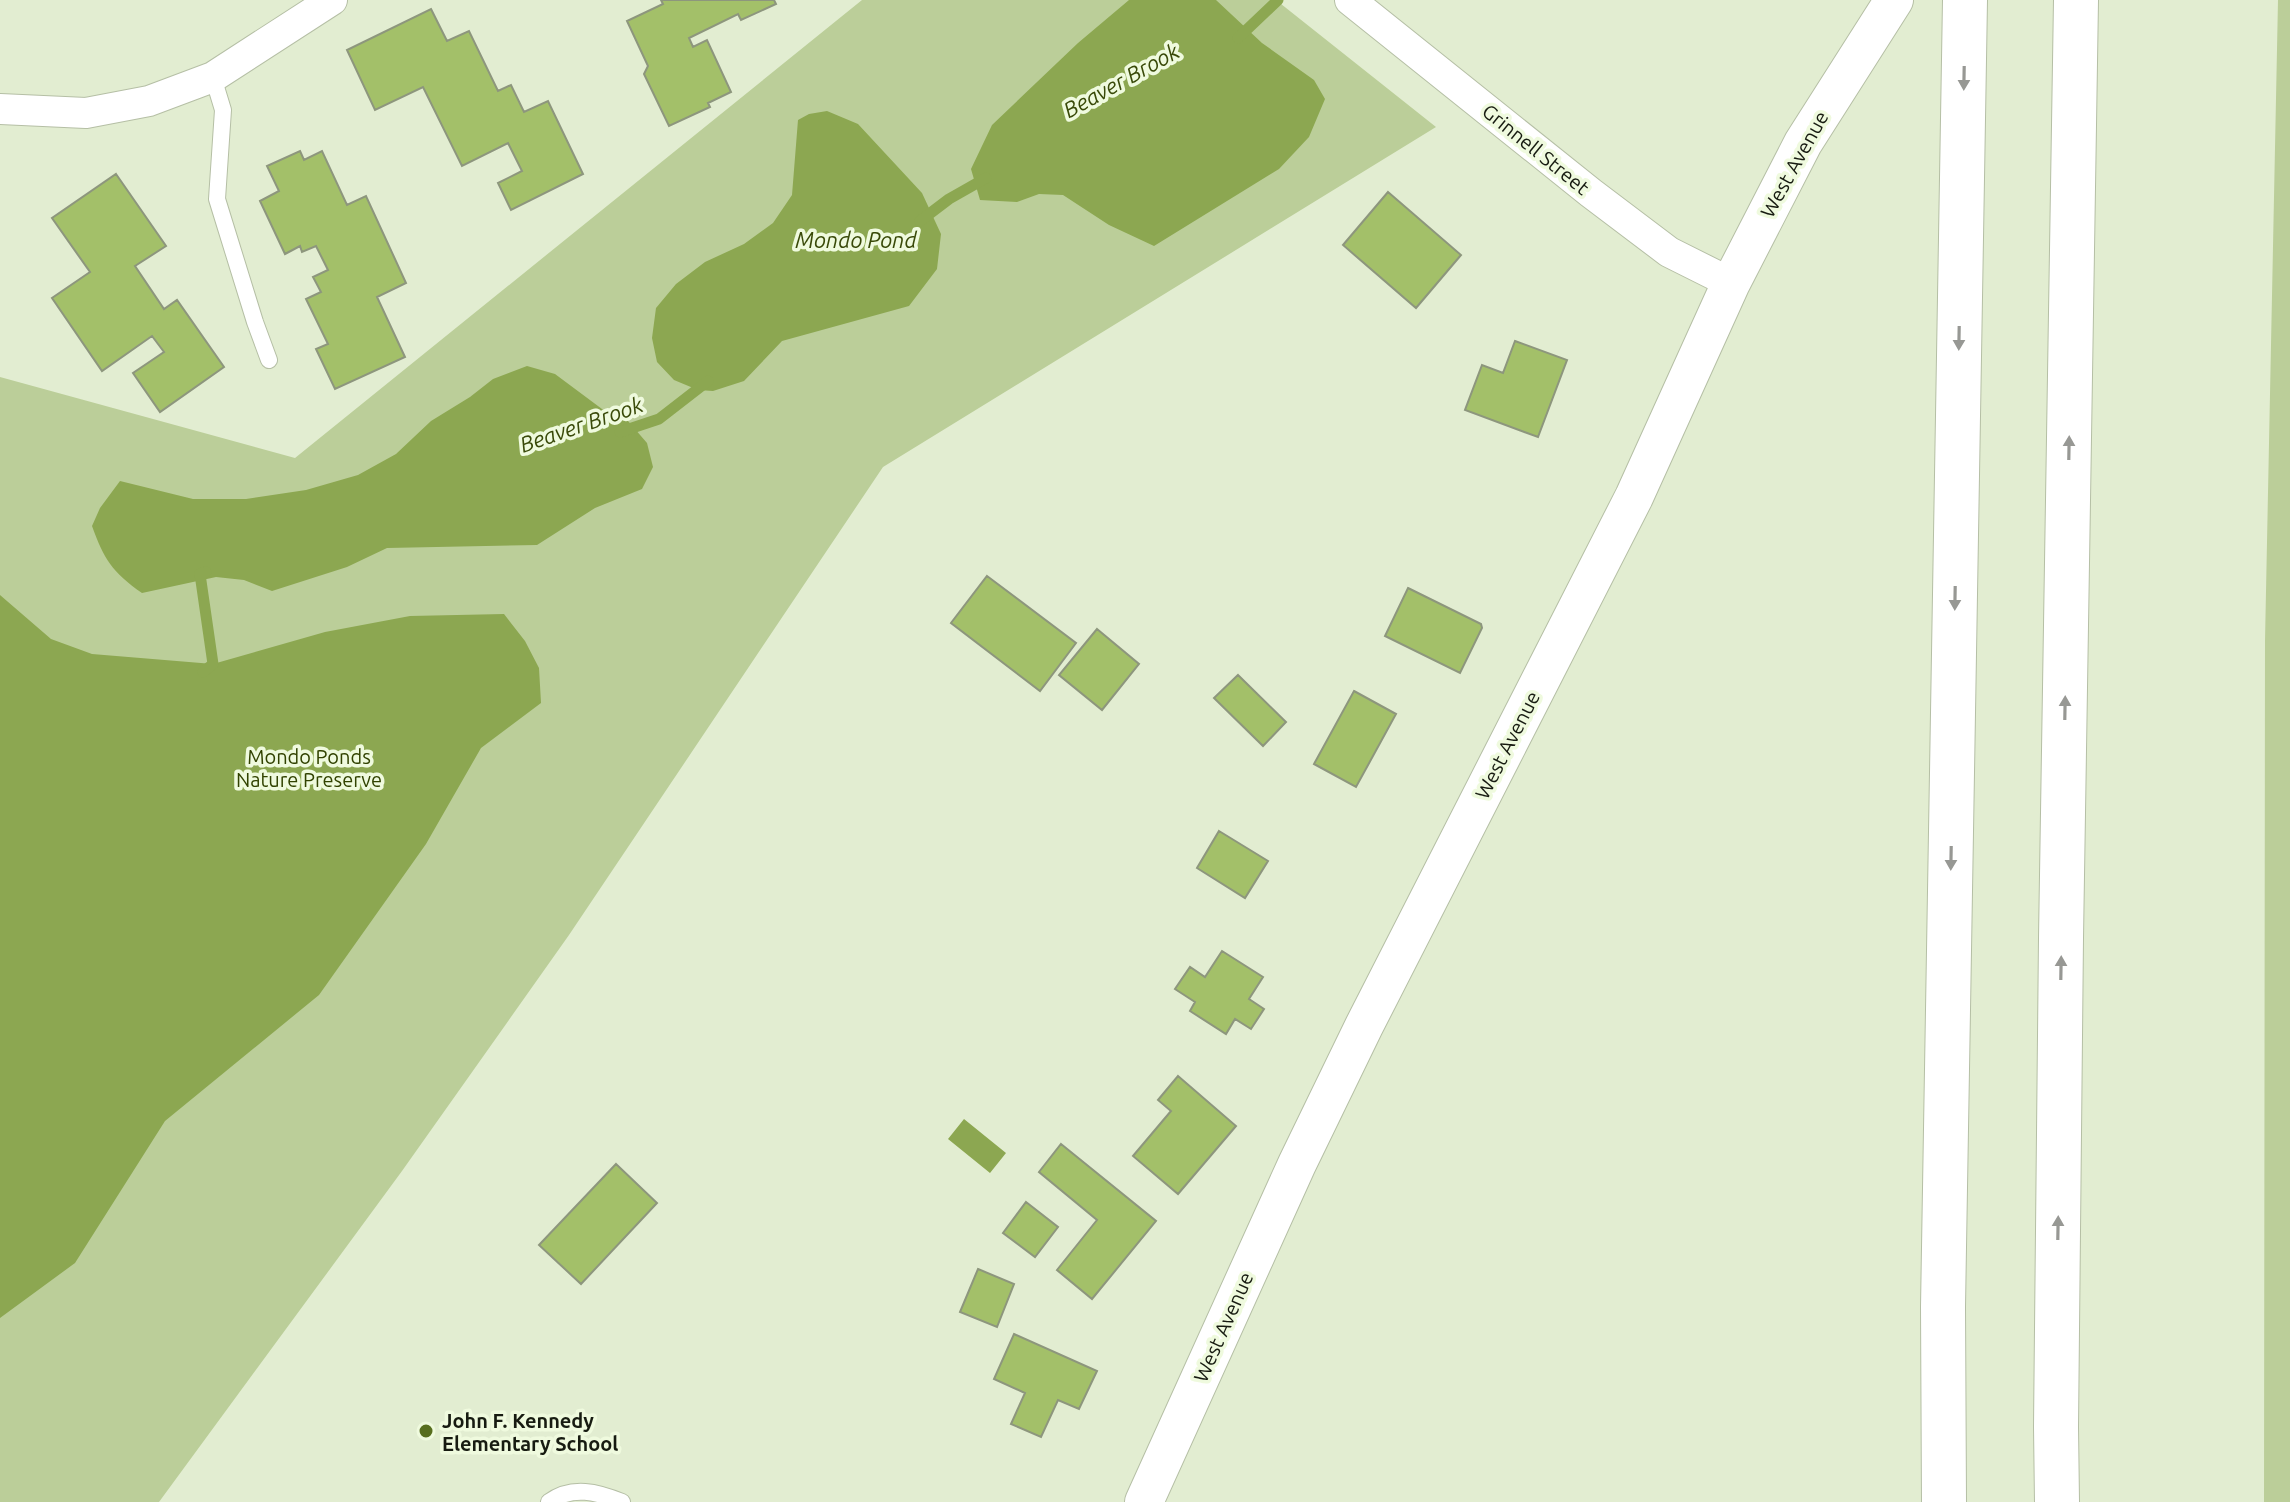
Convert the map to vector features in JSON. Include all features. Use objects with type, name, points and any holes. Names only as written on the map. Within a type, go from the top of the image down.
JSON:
[{"type":"highway","points":[[1944,1502],[1943,1307],[1965,0]]},
{"type":"highway","points":[[2057,1502],[2061,922],[2076,0]]},
{"type":"highway","points":[[2057,1289],[2080,1502]]},
{"type":"highway","points":[[1926,1502],[1943,1307]]},
{"type":"street","points":[[0,109],[86,113],[149,101],[213,77],[332,0]]},
{"type":"street","name":"Grinnell Street","points":[[1350,0],[1669,252],[1731,283]]},
{"type":"street","name":"West Avenue","points":[[1144,1502],[1297,1164],[1371,1012],[1634,497],[1731,283],[1803,143],[1894,0]]},
{"type":"lane","points":[[213,77],[223,110],[217,199],[269,360]]},
{"type":"lane","points":[[549,1502],[581,1491],[622,1502]]},
{"type":"green space","name":"Mondo Ponds Nature Preserve","points":[[862,0],[1276,0],[1436,127],[883,467],[569,935],[402,1171],[159,1502],[0,1502],[0,377],[295,458]]},
{"type":"green space","points":[[2278,0],[2290,0],[2290,1502],[2264,1502],[2265,641]]},
{"type":"water","points":[[1129,0],[1216,0],[1262,43],[1314,80],[1325,99],[1309,137],[1279,169],[1154,246],[1109,225],[1063,195],[1039,194],[1017,202],[980,200],[971,169],[992,125],[1078,43]]},
{"type":"water","name":"Mondo Pond","points":[[827,111],[858,124],[922,193],[941,234],[937,269],[909,306],[782,341],[744,381],[713,391],[698,390],[674,380],[657,362],[652,338],[656,308],[676,284],[705,262],[744,244],[773,223],[792,195],[798,120],[809,114]]},
{"type":"water","points":[[527,366],[555,374],[602,409],[628,421],[647,443],[653,467],[642,489],[595,508],[537,545],[387,548],[347,567],[272,591],[244,580],[216,577],[142,593],[116,571],[96,537],[92,526],[100,508],[120,481],[193,499],[246,499],[306,490],[358,475],[396,454],[431,421],[493,379]]},
{"type":"water","points":[[0,595],[51,639],[92,654],[213,664],[325,632],[410,616],[504,614],[525,641],[539,668],[541,703],[481,748],[426,844],[319,995],[165,1121],[75,1263],[0,1318]]},
{"type":"water","points":[[964,1119],[1006,1153],[990,1173],[948,1139]]},
{"type":"building","points":[[661,0],[774,0],[776,4],[741,20],[738,14],[689,38],[693,47],[707,40],[731,92],[708,103],[710,107],[669,126],[644,74],[648,66],[627,21],[663,4]]},
{"type":"building","points":[[431,9],[447,41],[469,31],[498,91],[511,85],[524,112],[548,101],[583,174],[511,210],[498,183],[522,171],[508,143],[462,166],[423,87],[375,110],[347,50]]},
{"type":"building","points":[[300,151],[304,160],[322,151],[347,205],[366,196],[406,283],[377,297],[405,357],[335,389],[316,349],[328,344],[306,299],[321,292],[313,277],[328,270],[316,246],[302,252],[300,246],[285,254],[260,201],[279,191],[267,166]]},
{"type":"building","points":[[116,174],[166,246],[135,266],[164,309],[177,300],[224,367],[160,412],[133,373],[164,352],[152,336],[102,371],[52,298],[90,272],[52,218]]},
{"type":"building","points":[[1388,192],[1461,255],[1416,308],[1343,245]]},
{"type":"building","points":[[1515,341],[1567,360],[1538,437],[1465,410],[1482,365],[1503,373]]},
{"type":"building","points":[[987,576],[1076,643],[1040,691],[951,623]]},
{"type":"building","points":[[1408,588],[1481,624],[1482,628],[1460,673],[1385,636]]},
{"type":"building","points":[[1097,629],[1139,664],[1102,710],[1059,675]]},
{"type":"building","points":[[1238,675],[1286,722],[1263,746],[1214,698]]},
{"type":"building","points":[[1354,691],[1396,714],[1356,787],[1314,764]]},
{"type":"building","points":[[1219,831],[1268,861],[1245,898],[1197,868]]},
{"type":"building","points":[[1222,951],[1263,977],[1249,999],[1264,1009],[1251,1029],[1235,1019],[1226,1034],[1190,1011],[1195,1002],[1175,989],[1190,967],[1205,977]]},
{"type":"building","points":[[1178,1076],[1236,1126],[1178,1194],[1133,1156],[1171,1111],[1158,1100]]},
{"type":"building","points":[[1061,1144],[1156,1221],[1092,1299],[1057,1270],[1097,1220],[1039,1172]]},
{"type":"building","points":[[616,1164],[657,1203],[581,1284],[539,1245]]},
{"type":"building","points":[[1026,1202],[1058,1227],[1035,1257],[1003,1233]]},
{"type":"building","points":[[978,1269],[1014,1284],[997,1327],[960,1312]]},
{"type":"building","points":[[1014,1334],[1097,1371],[1079,1409],[1058,1400],[1041,1437],[1011,1424],[1025,1393],[994,1379]]},
{"type":"waterway","name":"Beaver Brook","points":[[1238,38],[1278,0]]},
{"type":"waterway","name":"Beaver Brook","points":[[920,221],[949,199],[986,178]]},
{"type":"waterway","name":"Beaver Brook","points":[[620,432],[659,419],[708,381]]},
{"type":"waterway","name":"Beaver Brook","points":[[203,672],[213,664],[200,574],[206,572]]},
{"type":"place","name":"John F. Kennedy Elementary School","points":[[426,1431]]}]
